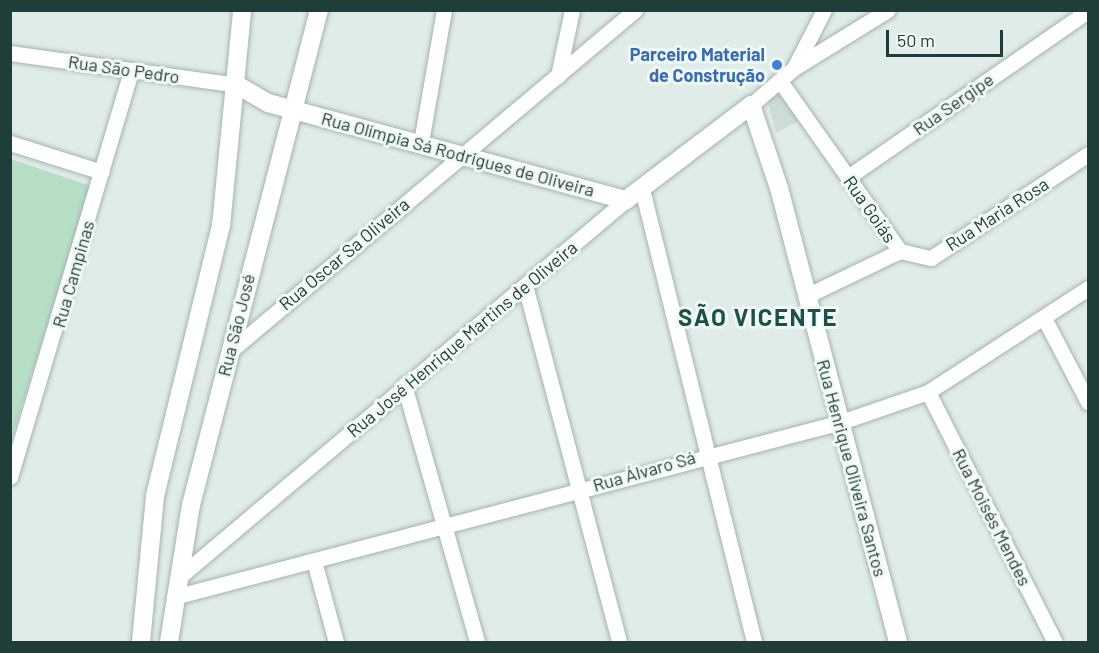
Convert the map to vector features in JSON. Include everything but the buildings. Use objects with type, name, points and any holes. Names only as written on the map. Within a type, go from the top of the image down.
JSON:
[{"type":"main road","points":[[141,642],[155,496],[221,226],[237,86],[242,10]]},
{"type":"main road","name":"Rua São José","points":[[170,642],[174,597],[227,354],[319,10]]},
{"type":"main road","name":"Rua Olímpia Sá Rodrigues de Oliveira","points":[[237,86],[258,100],[291,110],[421,142],[626,200]]},
{"type":"main road","name":"Rua Henrique Oliveira Santos","points":[[751,105],[779,188],[898,642]]},
{"type":"main road","name":"Rua José Henrique Martins de Oliveira","points":[[626,200],[751,105]]},
{"type":"street","points":[[421,142],[444,10]]},
{"type":"street","points":[[558,76],[572,10]]},
{"type":"street","name":"Rua Oscar Sa Oliveira","points":[[227,354],[461,154],[635,10]]},
{"type":"street","points":[[794,68],[824,10]]},
{"type":"street","points":[[751,105],[794,68],[888,10]]},
{"type":"street","name":"Rua Sergipe","points":[[848,177],[1089,11]]},
{"type":"street","name":"Rua São Pedro","points":[[10,53],[237,86]]},
{"type":"street","name":"Rua Campinas","points":[[10,477],[131,71]]},
{"type":"street","name":"Rua Goiás","points":[[780,81],[900,251],[806,296]]},
{"type":"street","points":[[10,143],[102,172]]},
{"type":"street","name":"Rua Maria Rosa","points":[[900,251],[931,258],[1089,154]]},
{"type":"street","points":[[642,189],[704,454],[754,642]]},
{"type":"street","name":"Rua José Henrique Martins de Oliveira","points":[[178,578],[405,385],[526,288],[626,200]]},
{"type":"street","points":[[526,288],[577,490],[619,642]]},
{"type":"street","name":"Rua Álvaro Sá","points":[[174,597],[704,454],[841,422],[928,392],[1089,288]]},
{"type":"street","points":[[1044,318],[1089,402]]},
{"type":"street","points":[[405,385],[446,523],[477,642]]},
{"type":"street","name":"Rua Moisés Mendes","points":[[928,392],[1055,642]]},
{"type":"street","points":[[314,561],[336,642]]},
{"type":"shaded area","name":"Parceiro Material de Construção","points":[[778,93],[799,121],[776,133],[767,99]]},
{"type":"green space","points":[[11,159],[91,186],[11,440]]},
{"type":"place","name":"Parceiro Material de Construção","points":[[777,65]]},
{"type":"district","name":"SÃO VICENTE","points":[[758,317]]}]
